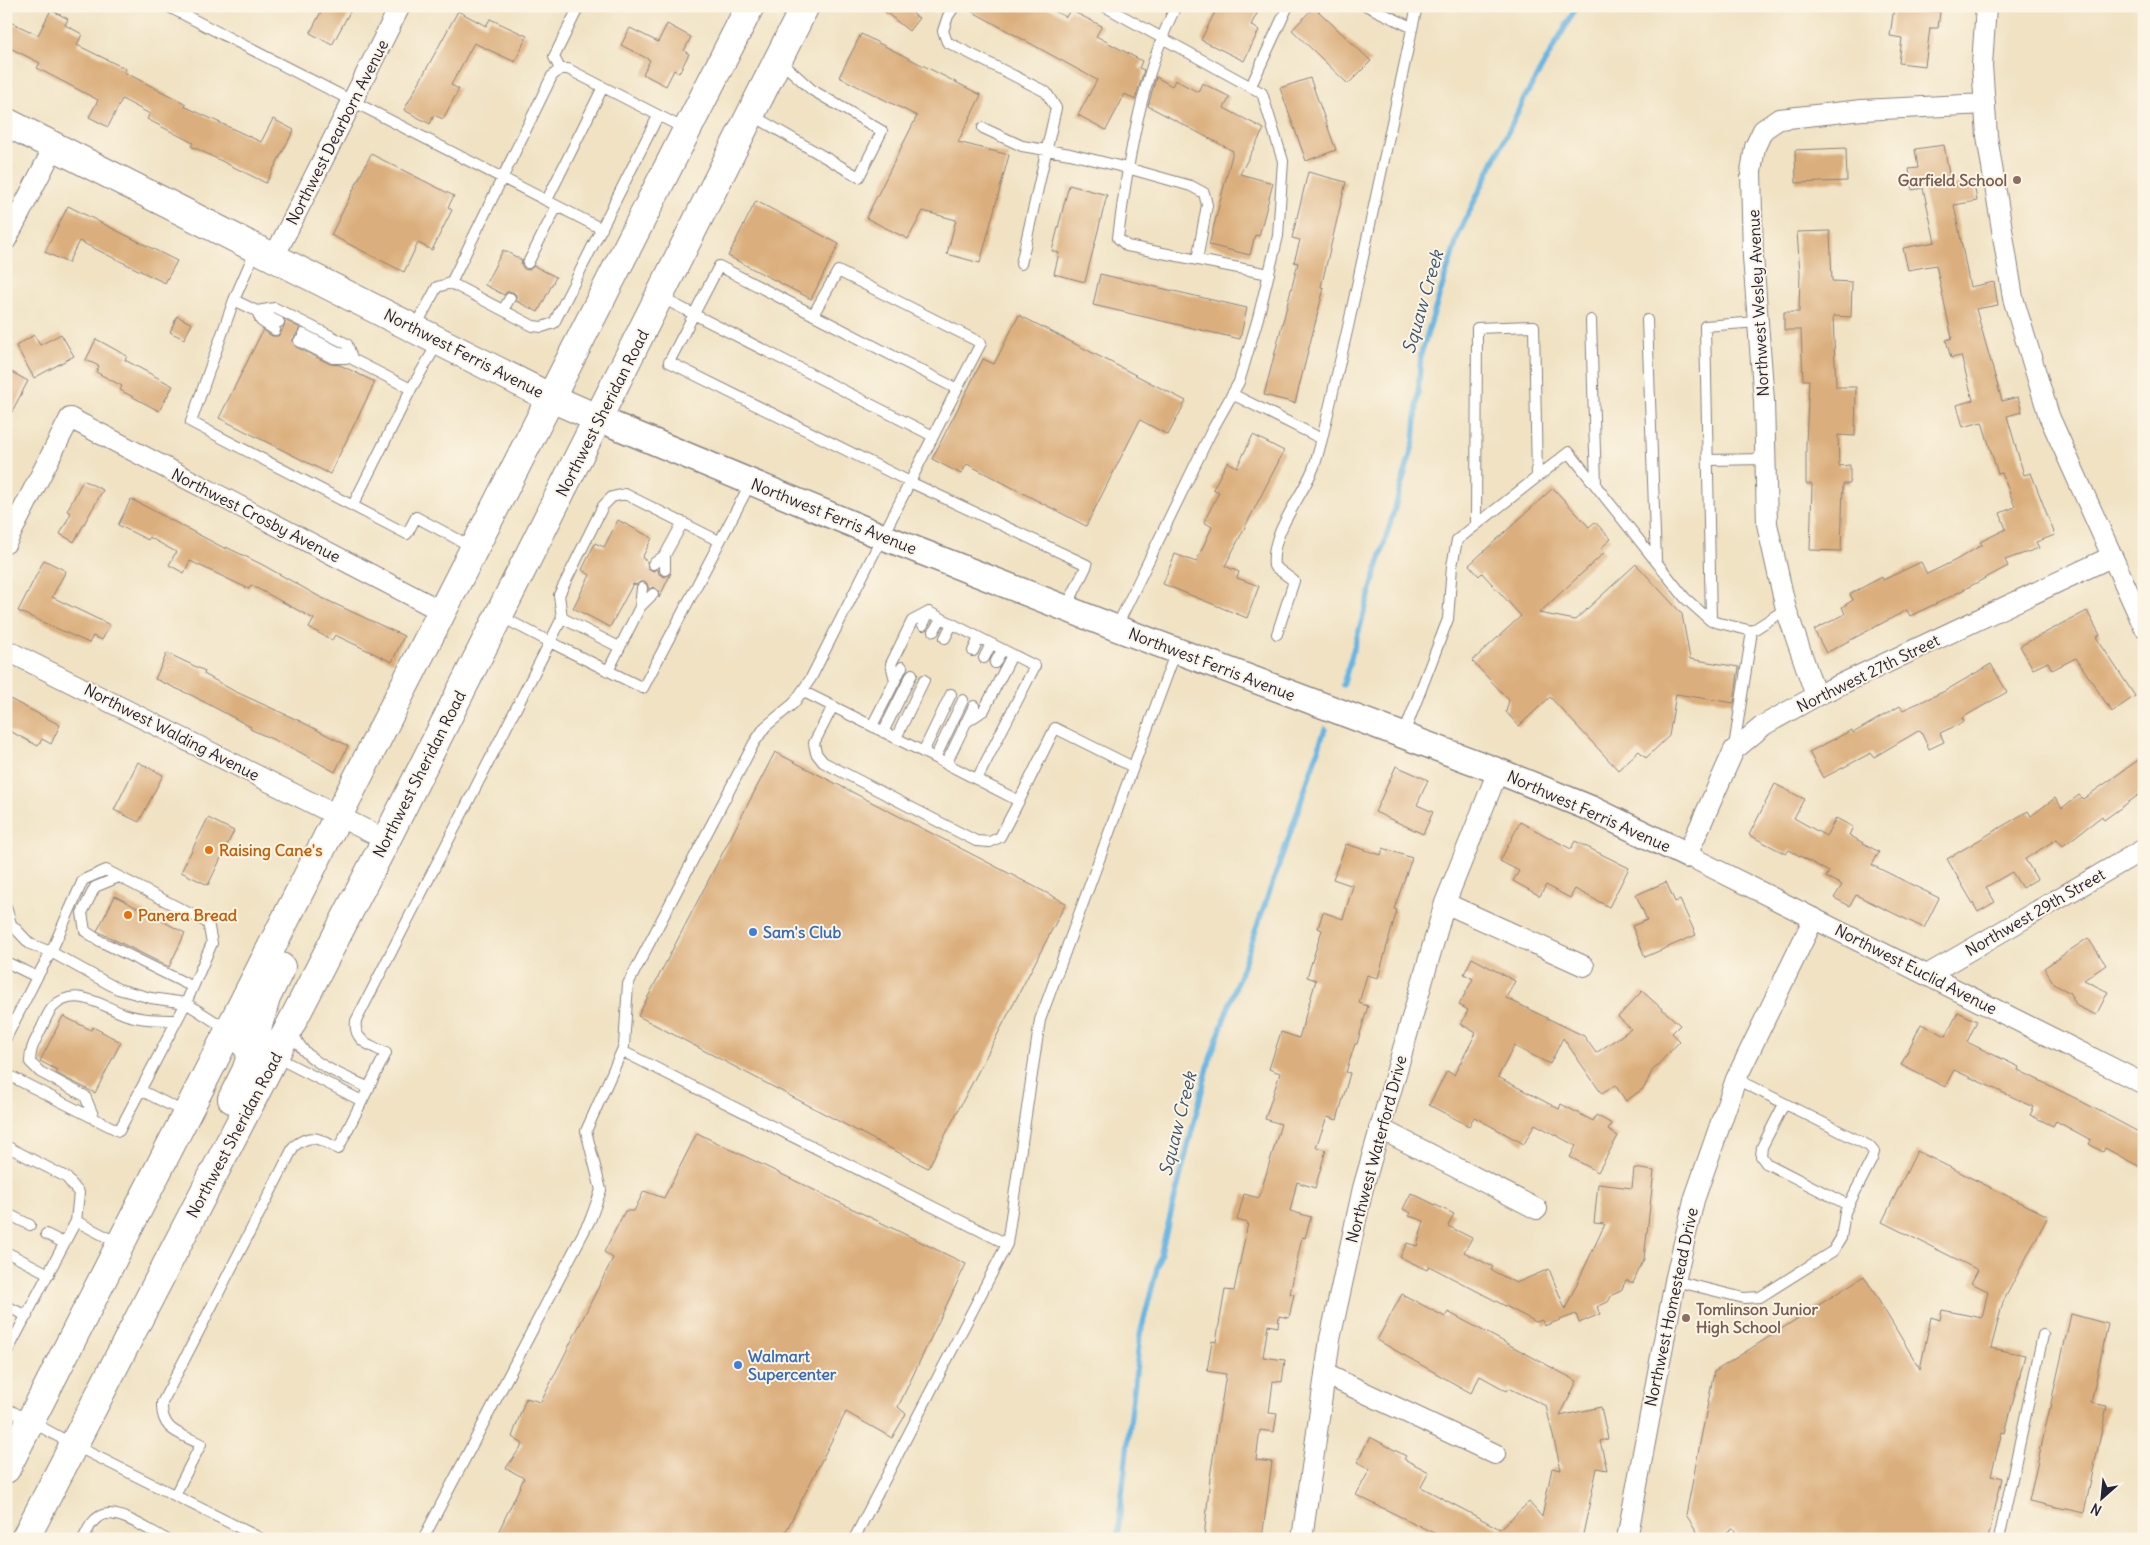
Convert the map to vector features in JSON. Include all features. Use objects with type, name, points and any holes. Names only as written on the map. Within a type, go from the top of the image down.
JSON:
[{"type":"main road","points":[[6,1469],[750,6]]},
{"type":"main road","name":"Northwest Sheridan Road","points":[[26,1539],[276,1057],[805,6]]},
{"type":"main road","name":"Northwest Ferris Avenue","points":[[6,122],[552,398],[599,418]]},
{"type":"main road","points":[[276,1057],[260,1044],[257,1029],[266,998],[295,939],[299,919],[298,893]]},
{"type":"main road","points":[[156,1286],[159,1247],[177,1205],[246,1071],[252,1053],[244,1041],[228,1030]]},
{"type":"street","name":"Northwest Dearborn Avenue","points":[[265,252],[352,101],[400,6]]},
{"type":"street","points":[[1986,6],[1982,65],[1987,136],[2013,298],[2049,416],[2144,627]]},
{"type":"street","name":"Northwest Wesley Avenue","points":[[1816,696],[1786,609],[1767,524],[1764,401],[1753,257],[1751,172],[1755,146],[1763,130],[1779,119],[1862,110],[1985,104]]},
{"type":"street","points":[[6,240],[54,147]]},
{"type":"street","name":"Northwest Crosby Avenue","points":[[6,543],[70,418],[443,612]]},
{"type":"street","name":"Northwest Ferris Avenue","points":[[599,418],[881,536],[1066,609],[1498,771],[1592,809],[1687,855]]},
{"type":"street","name":"Northwest 27th Street","points":[[1687,855],[1734,750],[1764,725],[1816,696],[2111,557]]},
{"type":"street","name":"Northwest Walding Avenue","points":[[6,650],[386,840]]},
{"type":"street","name":"Northwest Waterford Drive","points":[[1302,1539],[1330,1339],[1363,1188],[1445,903],[1498,771]]},
{"type":"street","name":"Northwest 29th Street","points":[[1927,976],[2144,850]]},
{"type":"street","name":"Northwest Euclid Avenue","points":[[1687,855],[2144,1084]]},
{"type":"street","points":[[1445,903],[1584,966]]},
{"type":"street","name":"Northwest Homestead Drive","points":[[1627,1539],[1675,1282],[1694,1200],[1736,1079],[1814,918]]},
{"type":"street","points":[[1379,1128],[1537,1209]]},
{"type":"street","points":[[1326,1374],[1495,1454]]},
{"type":"lane","points":[[166,6],[602,229]]},
{"type":"lane","points":[[560,69],[554,57],[579,6]]},
{"type":"lane","points":[[955,6],[948,16],[943,31],[947,42],[1046,92],[1056,108],[1021,264]]},
{"type":"lane","points":[[1104,6],[1262,93],[1283,161],[1278,236],[1258,318],[1239,382],[1211,432],[1116,628]]},
{"type":"lane","points":[[1176,6],[1161,36],[1145,93],[1127,168],[1118,238],[1127,246],[1269,274]]},
{"type":"lane","points":[[1251,86],[1288,6]]},
{"type":"lane","points":[[1367,6],[1411,27]]},
{"type":"lane","points":[[1277,634],[1294,581],[1274,566],[1272,553],[1277,539],[1314,469],[1322,439],[1417,6]]},
{"type":"lane","points":[[751,115],[859,177],[882,131],[812,90],[778,59]]},
{"type":"lane","points":[[451,283],[552,76],[560,69],[568,69],[687,130]]},
{"type":"lane","points":[[547,200],[603,87]]},
{"type":"lane","points":[[415,328],[437,287],[451,283],[533,326],[542,327],[554,323],[658,116]]},
{"type":"lane","points":[[983,128],[1022,146],[1070,154],[1127,168],[1191,186],[1204,193],[1207,205],[1197,260]]},
{"type":"lane","points":[[528,263],[557,206]]},
{"type":"lane","points":[[265,252],[234,300],[191,422],[407,534],[416,517],[475,549]]},
{"type":"lane","points":[[957,389],[719,266],[669,362],[910,482],[1087,565],[1066,609]]},
{"type":"lane","points":[[423,1539],[591,1218],[601,1190],[586,1131],[624,1046],[628,984],[754,743],[765,727],[794,703],[814,671],[881,536],[981,343],[838,271],[813,315]]},
{"type":"lane","points":[[660,296],[933,436]]},
{"type":"lane","points":[[504,310],[510,298]]},
{"type":"lane","points":[[234,300],[256,311],[275,308],[347,344],[352,358]]},
{"type":"lane","points":[[256,311],[261,321],[277,326]]},
{"type":"lane","points":[[1591,320],[1596,486]]},
{"type":"lane","points":[[1647,320],[1656,561]]},
{"type":"lane","points":[[1711,621],[1705,326],[1758,322]]},
{"type":"lane","points":[[1476,525],[1476,328],[1534,326],[1537,477]]},
{"type":"lane","points":[[301,338],[333,358],[352,358],[412,389]]},
{"type":"lane","points":[[353,506],[439,340]]},
{"type":"lane","points":[[1232,394],[1322,439]]},
{"type":"lane","points":[[1403,736],[1448,619],[1452,566],[1457,540],[1569,452],[1685,598],[1711,621],[1752,631],[1786,609]]},
{"type":"lane","points":[[1708,460],[1766,459]]},
{"type":"lane","points":[[499,616],[643,688],[751,482]]},
{"type":"lane","points":[[175,1495],[201,1444],[169,1428],[162,1416],[162,1403],[294,1146],[304,1138],[317,1138],[338,1149],[369,1088],[386,1053],[359,1039],[355,1030],[356,1021],[562,618],[559,595],[603,506],[612,497],[626,494],[719,541]]},
{"type":"lane","points":[[653,564],[665,555],[683,522]]},
{"type":"lane","points":[[665,555],[665,570]]},
{"type":"lane","points":[[640,607],[642,588]]},
{"type":"lane","points":[[608,671],[640,607],[653,594]]},
{"type":"lane","points":[[929,612],[1034,666],[977,779]]},
{"type":"lane","points":[[923,625],[929,612]]},
{"type":"lane","points":[[895,680],[891,664],[912,621],[929,612]]},
{"type":"lane","points":[[562,618],[619,647]]},
{"type":"lane","points":[[934,632],[941,618]]},
{"type":"lane","points":[[945,638],[952,624]]},
{"type":"lane","points":[[1734,750],[1752,631]]},
{"type":"lane","points":[[973,651],[979,638]]},
{"type":"lane","points":[[984,658],[991,644]]},
{"type":"lane","points":[[995,663],[1002,650]]},
{"type":"lane","points":[[854,1539],[1007,1244],[1040,1020],[1176,651]]},
{"type":"lane","points":[[965,723],[984,710],[1012,655]]},
{"type":"lane","points":[[872,726],[902,667]]},
{"type":"lane","points":[[883,732],[912,674]]},
{"type":"lane","points":[[896,738],[924,680]]},
{"type":"lane","points":[[802,691],[1018,800]]},
{"type":"lane","points":[[923,752],[951,694]]},
{"type":"lane","points":[[935,758],[963,700]]},
{"type":"lane","points":[[833,706],[814,744],[816,753],[823,762],[976,840],[990,842],[1000,837],[1055,728],[1133,767]]},
{"type":"lane","points":[[946,764],[974,706]]},
{"type":"lane","points":[[6,1038],[51,952],[83,880],[106,870],[208,923],[212,944],[186,1003],[119,1131],[6,1074]]},
{"type":"lane","points":[[119,877],[95,887],[82,913],[86,931],[100,941],[193,987]]},
{"type":"lane","points":[[6,907],[11,924],[30,944],[51,952],[118,988],[151,998],[186,1003],[228,1030]]},
{"type":"lane","points":[[6,962],[37,977]]},
{"type":"lane","points":[[95,1120],[85,1096],[40,1072],[30,1062],[30,1051],[52,1008],[63,1000],[82,997],[133,1016],[158,1020],[177,1020]]},
{"type":"lane","points":[[292,1022],[298,1046],[311,1058],[369,1088]]},
{"type":"lane","points":[[622,1051],[1007,1244]]},
{"type":"lane","points":[[276,1057],[362,1101]]},
{"type":"lane","points":[[1675,1282],[1744,1298],[1760,1297],[1833,1251],[1841,1238],[1845,1212],[1872,1159],[1874,1152],[1869,1146],[1736,1079]]},
{"type":"lane","points":[[140,1090],[186,1113]]},
{"type":"lane","points":[[1784,1104],[1762,1147],[1761,1156],[1766,1163],[1848,1205]]},
{"type":"lane","points":[[6,1146],[66,1177],[79,1193],[76,1221],[6,1354]]},
{"type":"lane","points":[[6,1213],[30,1225]]},
{"type":"lane","points":[[76,1221],[120,1244]]},
{"type":"lane","points":[[46,1234],[64,1243]]},
{"type":"lane","points":[[6,1252],[49,1274]]},
{"type":"lane","points":[[6,1306],[27,1316]]},
{"type":"lane","points":[[1999,1539],[2043,1335]]},
{"type":"lane","points":[[6,1408],[262,1539]]},
{"type":"lane","points":[[84,1539],[91,1524],[101,1515],[116,1514],[166,1539]]},
{"type":"lane","points":[[238,1539],[242,1529]]},
{"type":"building","points":[[324,6],[353,6],[332,45],[310,33]]},
{"type":"building","points":[[878,6],[919,6],[913,14],[919,18],[909,31]]},
{"type":"building","points":[[962,6],[1045,6],[1066,17],[1070,10],[1102,26],[1096,36],[1142,61],[1139,68],[1144,70],[1135,100],[1125,94],[1106,130],[1078,115],[1097,80]]},
{"type":"building","points":[[1218,6],[1261,6],[1251,25],[1259,30],[1244,61],[1201,40]]},
{"type":"building","points":[[1314,7],[1371,61],[1348,84],[1292,30]]},
{"type":"building","points":[[1894,7],[1940,12],[1938,28],[1930,28],[1925,66],[1899,63],[1902,38],[1890,36]]},
{"type":"building","points":[[51,10],[68,19],[65,25],[82,34],[77,45],[126,69],[124,72],[186,104],[184,106],[261,142],[273,119],[294,130],[266,183],[191,146],[193,143],[147,119],[150,114],[122,99],[108,127],[89,117],[98,100],[37,68],[40,63],[6,46],[6,20],[38,35]]},
{"type":"building","points":[[458,11],[486,26],[490,19],[527,36],[515,62],[474,43],[451,85],[459,89],[443,119],[434,115],[430,124],[404,110]]},
{"type":"building","points":[[667,24],[691,37],[684,51],[689,54],[679,73],[674,70],[666,86],[643,74],[650,60],[621,45],[630,28],[658,42]]},
{"type":"building","points":[[861,34],[981,95],[958,142],[1009,155],[980,263],[947,254],[956,220],[923,211],[908,239],[866,218],[917,116],[839,77]]},
{"type":"building","points":[[1156,77],[1172,86],[1175,80],[1198,92],[1202,83],[1230,97],[1224,108],[1264,129],[1240,174],[1273,183],[1259,236],[1255,235],[1250,255],[1209,245],[1233,151],[1148,106]]},
{"type":"building","points":[[1310,78],[1336,150],[1306,161],[1280,88]]},
{"type":"building","points":[[1944,145],[1951,186],[1974,183],[1977,201],[1954,205],[1970,287],[1994,282],[1998,305],[1976,309],[2002,401],[2018,397],[2022,412],[2007,416],[2024,475],[2031,473],[2055,535],[2036,542],[2039,548],[2005,560],[2008,566],[1948,598],[1910,616],[1907,610],[1826,653],[1814,630],[1845,614],[1842,607],[1853,600],[1850,594],[1882,577],[1883,580],[1921,562],[1927,574],[1954,561],[1982,545],[1980,542],[2006,529],[2000,513],[2015,507],[2002,473],[1998,474],[1982,422],[1963,427],[1957,405],[1973,400],[1961,356],[1951,358],[1946,340],[1952,338],[1936,265],[1908,270],[1903,248],[1935,242],[1923,188],[1912,190],[1909,169],[1918,168],[1915,149]]},
{"type":"building","points":[[1846,148],[1847,181],[1796,183],[1795,150]]},
{"type":"building","points":[[371,154],[454,196],[448,207],[452,210],[432,250],[418,243],[404,272],[331,235]]},
{"type":"building","points":[[1308,172],[1346,182],[1321,287],[1324,288],[1295,403],[1264,395],[1298,263],[1294,262],[1300,240],[1292,238]]},
{"type":"building","points":[[1069,185],[1107,195],[1085,282],[1054,274],[1059,253],[1052,251]]},
{"type":"building","points":[[756,201],[839,244],[811,299],[728,256]]},
{"type":"building","points":[[68,206],[177,261],[165,283],[79,241],[68,263],[45,252]]},
{"type":"building","points":[[1830,231],[1832,281],[1852,282],[1851,317],[1833,316],[1836,387],[1856,387],[1855,436],[1838,435],[1839,466],[1850,465],[1850,484],[1843,484],[1841,551],[1810,550],[1812,484],[1806,484],[1809,380],[1803,380],[1801,330],[1784,330],[1784,312],[1799,312],[1800,273],[1797,232]]},
{"type":"building","points":[[503,250],[522,260],[521,264],[524,269],[529,270],[534,266],[556,277],[538,312],[516,301],[516,295],[513,292],[507,292],[504,295],[485,285]]},
{"type":"building","points":[[1100,274],[1247,308],[1240,339],[1093,305]]},
{"type":"building","points":[[1019,315],[1186,401],[1168,435],[1140,420],[1086,526],[967,464],[961,474],[932,459],[983,359],[994,364]]},
{"type":"building","points":[[177,316],[192,324],[184,339],[170,332]]},
{"type":"building","points":[[286,321],[300,328],[292,341],[296,347],[330,364],[340,365],[375,382],[330,474],[219,418],[263,330],[272,336],[278,336]]},
{"type":"building","points":[[61,334],[74,356],[34,378],[16,346],[34,335],[40,345]]},
{"type":"building","points":[[96,339],[127,356],[125,360],[173,386],[159,411],[120,390],[122,386],[96,372],[99,366],[86,360]]},
{"type":"building","points":[[6,369],[28,381],[6,423]]},
{"type":"building","points":[[1253,435],[1284,451],[1225,566],[1239,572],[1237,578],[1259,586],[1247,618],[1163,584],[1175,554],[1196,562],[1212,527],[1204,522],[1219,492],[1213,489],[1227,462],[1237,467]]},
{"type":"building","points":[[83,480],[103,490],[74,542],[60,534],[71,513],[67,511]]},
{"type":"building","points":[[1553,488],[1589,527],[1595,522],[1611,539],[1601,548],[1605,552],[1539,613],[1575,620],[1636,564],[1682,614],[1690,659],[1739,667],[1734,703],[1676,694],[1669,736],[1646,758],[1639,751],[1618,770],[1550,697],[1519,726],[1506,712],[1509,700],[1472,661],[1521,616],[1482,573],[1479,576],[1469,565]]},
{"type":"building","points":[[131,499],[226,549],[226,547],[261,564],[320,597],[404,636],[392,662],[335,635],[332,640],[309,628],[314,619],[251,585],[249,589],[190,561],[184,573],[169,565],[176,552],[149,537],[148,540],[118,525]]},
{"type":"building","points":[[618,520],[652,538],[642,558],[647,561],[648,568],[653,571],[658,569],[659,574],[665,577],[671,573],[659,598],[658,590],[654,587],[649,589],[646,582],[633,584],[610,627],[573,608],[590,575],[582,570],[595,543],[604,547]]},
{"type":"building","points":[[44,560],[66,571],[52,597],[110,625],[102,640],[93,636],[89,643],[18,611]]},
{"type":"building","points":[[2087,611],[2100,635],[2096,637],[2135,696],[2112,712],[2076,658],[2052,670],[2048,662],[2033,669],[2020,646]]},
{"type":"building","points":[[167,653],[205,671],[204,674],[234,691],[304,723],[348,746],[335,772],[296,750],[250,729],[251,727],[193,696],[155,679]]},
{"type":"building","points":[[1991,664],[2007,692],[1962,718],[1964,722],[1940,733],[1944,742],[1929,749],[1920,730],[1874,757],[1871,753],[1823,778],[1809,752],[1852,730],[1853,733],[1900,706],[1903,710],[1945,691]]},
{"type":"building","points":[[6,697],[60,725],[51,744],[42,739],[38,746],[6,729]]},
{"type":"building","points":[[775,752],[1066,903],[928,1168],[638,1016]]},
{"type":"building","points":[[2144,756],[2144,791],[2104,820],[2102,816],[2063,846],[2057,839],[2025,859],[2037,879],[2022,888],[2012,872],[1986,887],[1995,902],[1978,912],[1947,859],[2028,811],[2031,816],[2055,798],[2062,808],[2079,795],[2083,799]]},
{"type":"building","points":[[138,762],[163,775],[139,822],[114,810]]},
{"type":"building","points":[[1396,766],[1428,780],[1417,805],[1433,812],[1423,834],[1375,812]]},
{"type":"building","points":[[1775,784],[1804,799],[1794,818],[1826,836],[1836,818],[1853,827],[1849,835],[1879,852],[1872,865],[1939,898],[1924,928],[1856,895],[1850,906],[1834,898],[1842,885],[1826,877],[1829,872],[1789,850],[1786,854],[1749,835]]},
{"type":"building","points":[[208,818],[234,831],[208,885],[181,872]]},
{"type":"building","points":[[1520,822],[1571,849],[1575,841],[1629,868],[1609,907],[1575,889],[1570,898],[1546,885],[1540,896],[1513,881],[1519,871],[1500,861]]},
{"type":"building","points":[[1346,844],[1381,855],[1383,848],[1412,858],[1394,909],[1397,910],[1378,978],[1367,975],[1359,1003],[1368,1006],[1357,1044],[1355,1044],[1346,1072],[1350,1073],[1337,1120],[1327,1117],[1316,1147],[1326,1150],[1315,1188],[1297,1182],[1290,1211],[1311,1217],[1305,1238],[1302,1237],[1290,1294],[1294,1294],[1289,1318],[1279,1316],[1278,1327],[1268,1325],[1263,1357],[1285,1360],[1282,1382],[1273,1381],[1269,1413],[1277,1414],[1274,1432],[1260,1430],[1256,1460],[1272,1462],[1262,1539],[1204,1539],[1210,1477],[1226,1374],[1207,1371],[1212,1341],[1216,1342],[1225,1290],[1234,1291],[1248,1223],[1237,1220],[1244,1194],[1259,1198],[1281,1124],[1265,1119],[1280,1073],[1269,1069],[1281,1032],[1299,1038],[1316,980],[1307,977],[1322,930],[1318,928],[1323,912],[1343,919],[1353,886],[1333,879]]},
{"type":"building","points":[[1666,882],[1675,902],[1680,900],[1696,935],[1645,957],[1632,926],[1647,920],[1636,895]]},
{"type":"building","name":"Panera Bread","points":[[115,896],[185,933],[169,967],[97,931]]},
{"type":"building","points":[[2088,938],[2106,965],[2084,980],[2108,992],[2096,1015],[2077,1006],[2069,992],[2055,985],[2044,968]]},
{"type":"building","points":[[1472,958],[1515,981],[1506,998],[1584,1036],[1596,1053],[1631,1029],[1618,1017],[1642,991],[1680,1025],[1672,1033],[1680,1041],[1652,1071],[1644,1088],[1626,1101],[1615,1085],[1602,1094],[1563,1038],[1550,1064],[1514,1046],[1498,1077],[1559,1109],[1561,1104],[1593,1121],[1596,1115],[1612,1124],[1608,1130],[1618,1136],[1598,1172],[1570,1157],[1576,1146],[1535,1124],[1524,1144],[1474,1117],[1469,1126],[1429,1105],[1447,1071],[1454,1075],[1476,1033],[1461,1024],[1468,1010],[1459,1005],[1473,979],[1464,974]]},
{"type":"building","points":[[1958,1012],[1977,1021],[1967,1042],[2019,1067],[2018,1070],[2144,1135],[2144,1169],[2105,1148],[2103,1152],[2089,1144],[2091,1140],[2056,1121],[2053,1126],[2030,1115],[2034,1107],[1954,1070],[1945,1087],[1901,1065],[1921,1024],[1946,1036]]},
{"type":"building","points":[[63,1016],[91,1030],[93,1027],[121,1042],[95,1093],[56,1073],[57,1070],[40,1061]]},
{"type":"building","name":"Walmart Supercenter","points":[[697,1133],[966,1264],[898,1407],[906,1414],[892,1438],[846,1412],[782,1539],[495,1539],[524,1478],[506,1468],[523,1444],[512,1437],[526,1398],[541,1402],[613,1258],[604,1252],[625,1211],[634,1211],[644,1191],[664,1198]]},
{"type":"building","points":[[1917,1151],[2048,1216],[2003,1302],[1991,1348],[2025,1355],[2005,1433],[2002,1432],[1991,1475],[2002,1478],[1988,1539],[1740,1539],[1733,1528],[1716,1539],[1702,1539],[1686,1515],[1714,1372],[1864,1276],[1920,1369],[1931,1317],[1940,1320],[1942,1310],[1982,1318],[1988,1291],[1971,1283],[1978,1270],[1882,1222]]},
{"type":"building","points":[[1634,1168],[1654,1171],[1644,1259],[1633,1283],[1626,1280],[1621,1291],[1612,1295],[1608,1302],[1597,1307],[1600,1314],[1579,1323],[1576,1314],[1544,1326],[1542,1320],[1536,1322],[1429,1266],[1427,1270],[1400,1257],[1407,1243],[1417,1246],[1424,1221],[1409,1216],[1411,1213],[1403,1209],[1411,1193],[1454,1214],[1448,1226],[1472,1238],[1464,1252],[1493,1267],[1491,1270],[1516,1283],[1549,1269],[1565,1309],[1605,1224],[1594,1223],[1598,1184],[1632,1188]]},
{"type":"building","points":[[1402,1294],[1445,1317],[1448,1312],[1577,1381],[1560,1416],[1601,1407],[1608,1439],[1600,1441],[1607,1470],[1597,1468],[1582,1539],[1433,1539],[1436,1534],[1356,1495],[1370,1469],[1357,1462],[1370,1437],[1406,1456],[1404,1459],[1429,1472],[1421,1487],[1500,1529],[1529,1502],[1542,1517],[1552,1468],[1561,1470],[1546,1406],[1509,1388],[1507,1391],[1480,1376],[1471,1393],[1377,1340]]},
{"type":"building","points":[[2071,1314],[2108,1324],[2091,1403],[2107,1406],[2084,1513],[2029,1501]]},
{"type":"waterway","name":"Squaw Creek","points":[[1343,685],[1414,442],[1421,354],[1459,233],[1524,99],[1577,6]]},
{"type":"waterway","name":"Squaw Creek","points":[[1117,1539],[1140,1335],[1210,1059],[1325,729]]},
{"type":"place","name":"Garfield School","points":[[2017,180]]},
{"type":"place","name":"Raising Cane's","points":[[209,850]]},
{"type":"place","name":"Panera Bread","points":[[128,915]]},
{"type":"place","name":"Sam's Club","points":[[753,932]]},
{"type":"place","name":"Tomlinson Junior High School","points":[[1686,1318]]},
{"type":"place","name":"Walmart Supercenter","points":[[738,1365]]}]
